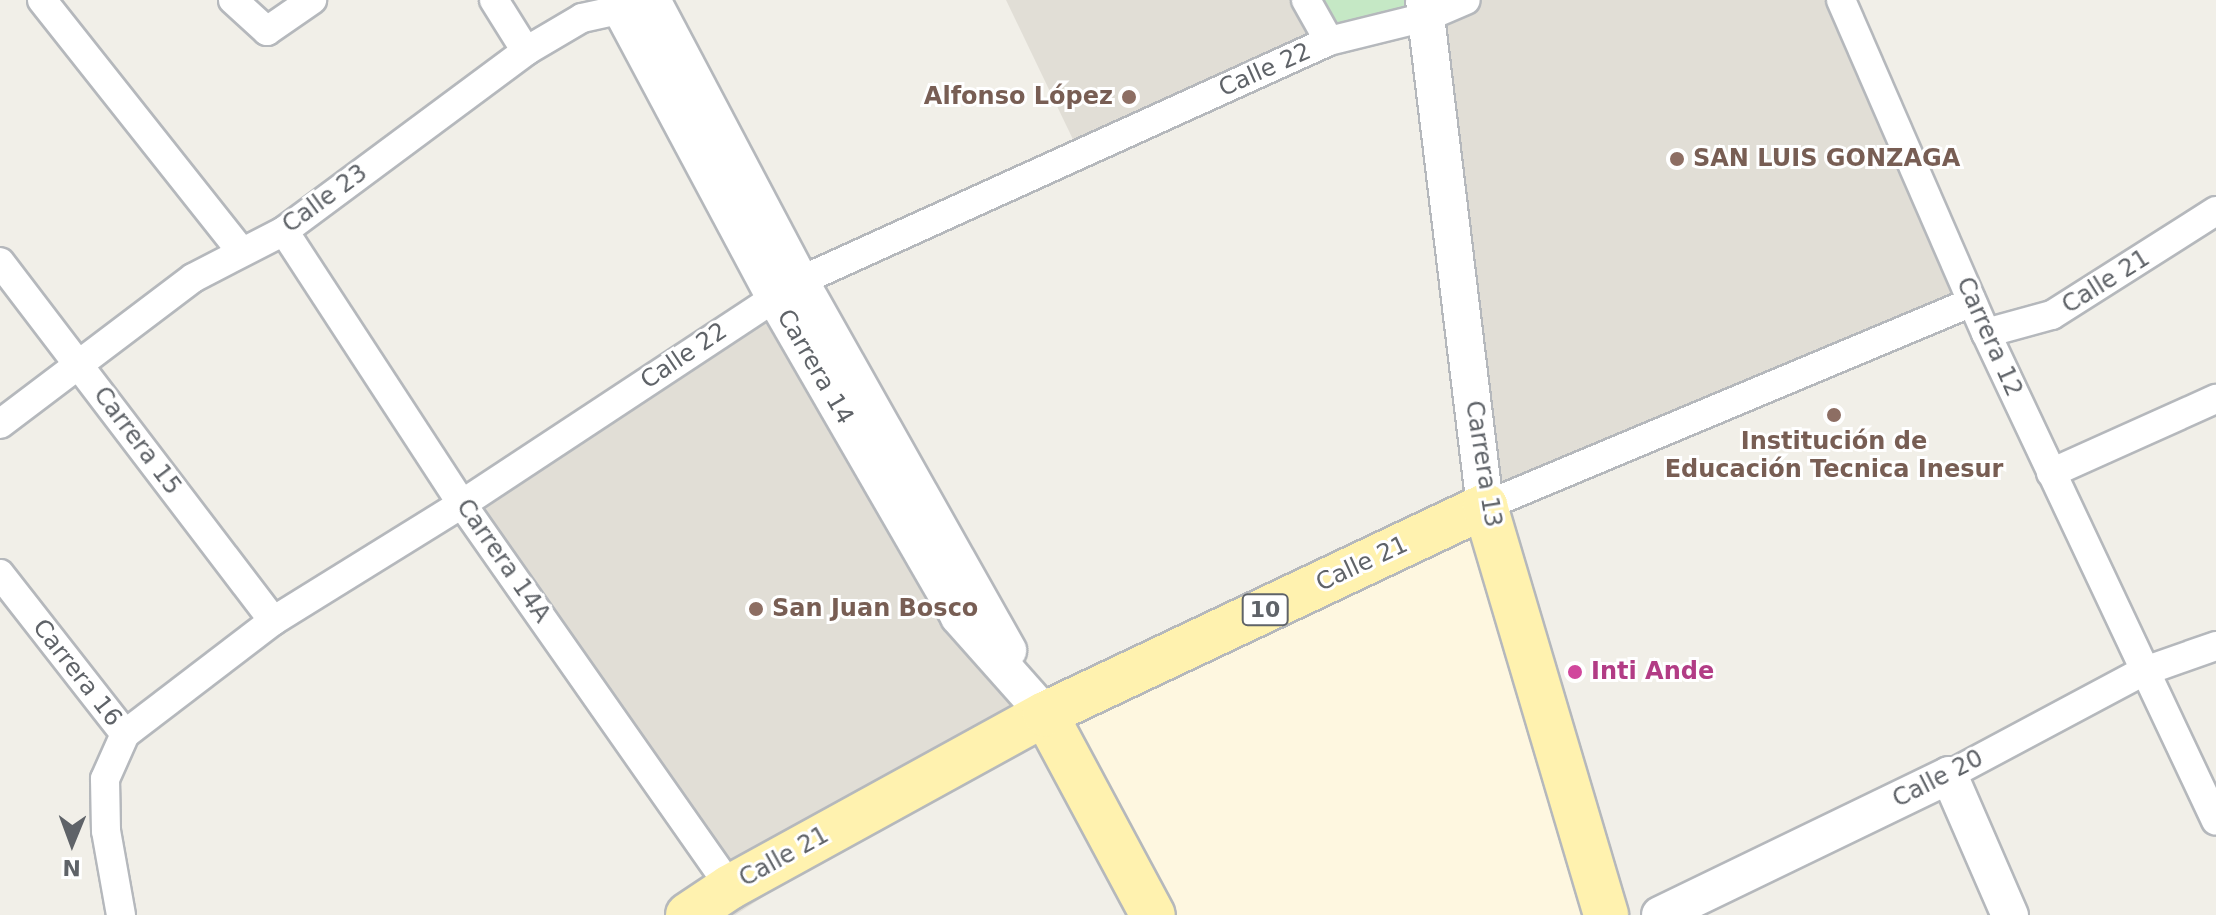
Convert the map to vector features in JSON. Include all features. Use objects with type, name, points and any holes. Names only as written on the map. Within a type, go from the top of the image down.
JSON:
[{"type":"main road","name":"Calle 21","points":[[688,915],[730,887],[1045,714],[1485,506]]},
{"type":"main road","name":"Carrera 13","points":[[1485,506],[1606,915]]},
{"type":"main road","name":"Carrera 14","points":[[1045,714],[1153,915]]},
{"type":"street","points":[[42,0],[240,250]]},
{"type":"street","points":[[233,0],[267,31],[312,0]]},
{"type":"street","points":[[494,0],[526,51]]},
{"type":"street","points":[[1306,0],[1329,41]]},
{"type":"street","name":"Calle 22","points":[[121,915],[106,831],[105,779],[125,734],[273,621],[462,504],[787,288],[1329,41],[1425,8],[1466,0]]},
{"type":"street","name":"Carrera 12","points":[[1841,0],[1986,333],[2142,672],[2216,821]]},
{"type":"street","name":"Calle 23","points":[[0,424],[78,364],[240,250],[284,231],[526,51],[582,18],[641,2]]},
{"type":"street","name":"Carrera 14","points":[[641,2],[959,617],[1045,714]]},
{"type":"street","name":"Carrera 13","points":[[1425,8],[1485,506]]},
{"type":"street","name":"Calle 21","points":[[1986,333],[2052,315],[2216,211]]},
{"type":"street","name":"Carrera 14A","points":[[284,231],[462,504],[730,887]]},
{"type":"street","name":"Carrera 15","points":[[0,262],[273,621]]},
{"type":"street","name":"Calle 21","points":[[1485,506],[1972,302]]},
{"type":"street","points":[[2051,473],[2216,399]]},
{"type":"street","name":"Carrera 16","points":[[0,574],[125,734]]},
{"type":"street","name":"Calle 20","points":[[1660,915],[1949,775],[2142,672],[2216,646]]},
{"type":"street","points":[[1949,775],[2010,915]]},
{"type":"shaded area","name":"Alfonso López","points":[[1006,0],[1306,0],[1329,41],[1080,154]]},
{"type":"shaded area","name":"SAN LUIS GONZAGA","points":[[1466,0],[1841,0],[1972,302],[1485,506],[1426,17]]},
{"type":"shaded area","name":"San Juan Bosco","points":[[774,296],[1045,714],[735,915],[729,915],[459,500]]},
{"type":"shaded area","points":[[1485,506],[1606,915],[1153,915],[1045,714]]},
{"type":"green space","points":[[1306,0],[1424,0],[1329,41]]},
{"type":"place","name":"Alfonso López","points":[[1129,97]]},
{"type":"place","name":"SAN LUIS GONZAGA","points":[[1677,159]]},
{"type":"place","name":"Institución de Educación Tecnica Inesur","points":[[1834,415]]},
{"type":"place","name":"San Juan Bosco","points":[[756,609]]},
{"type":"place","name":"Inti Ande","points":[[1575,672]]}]
